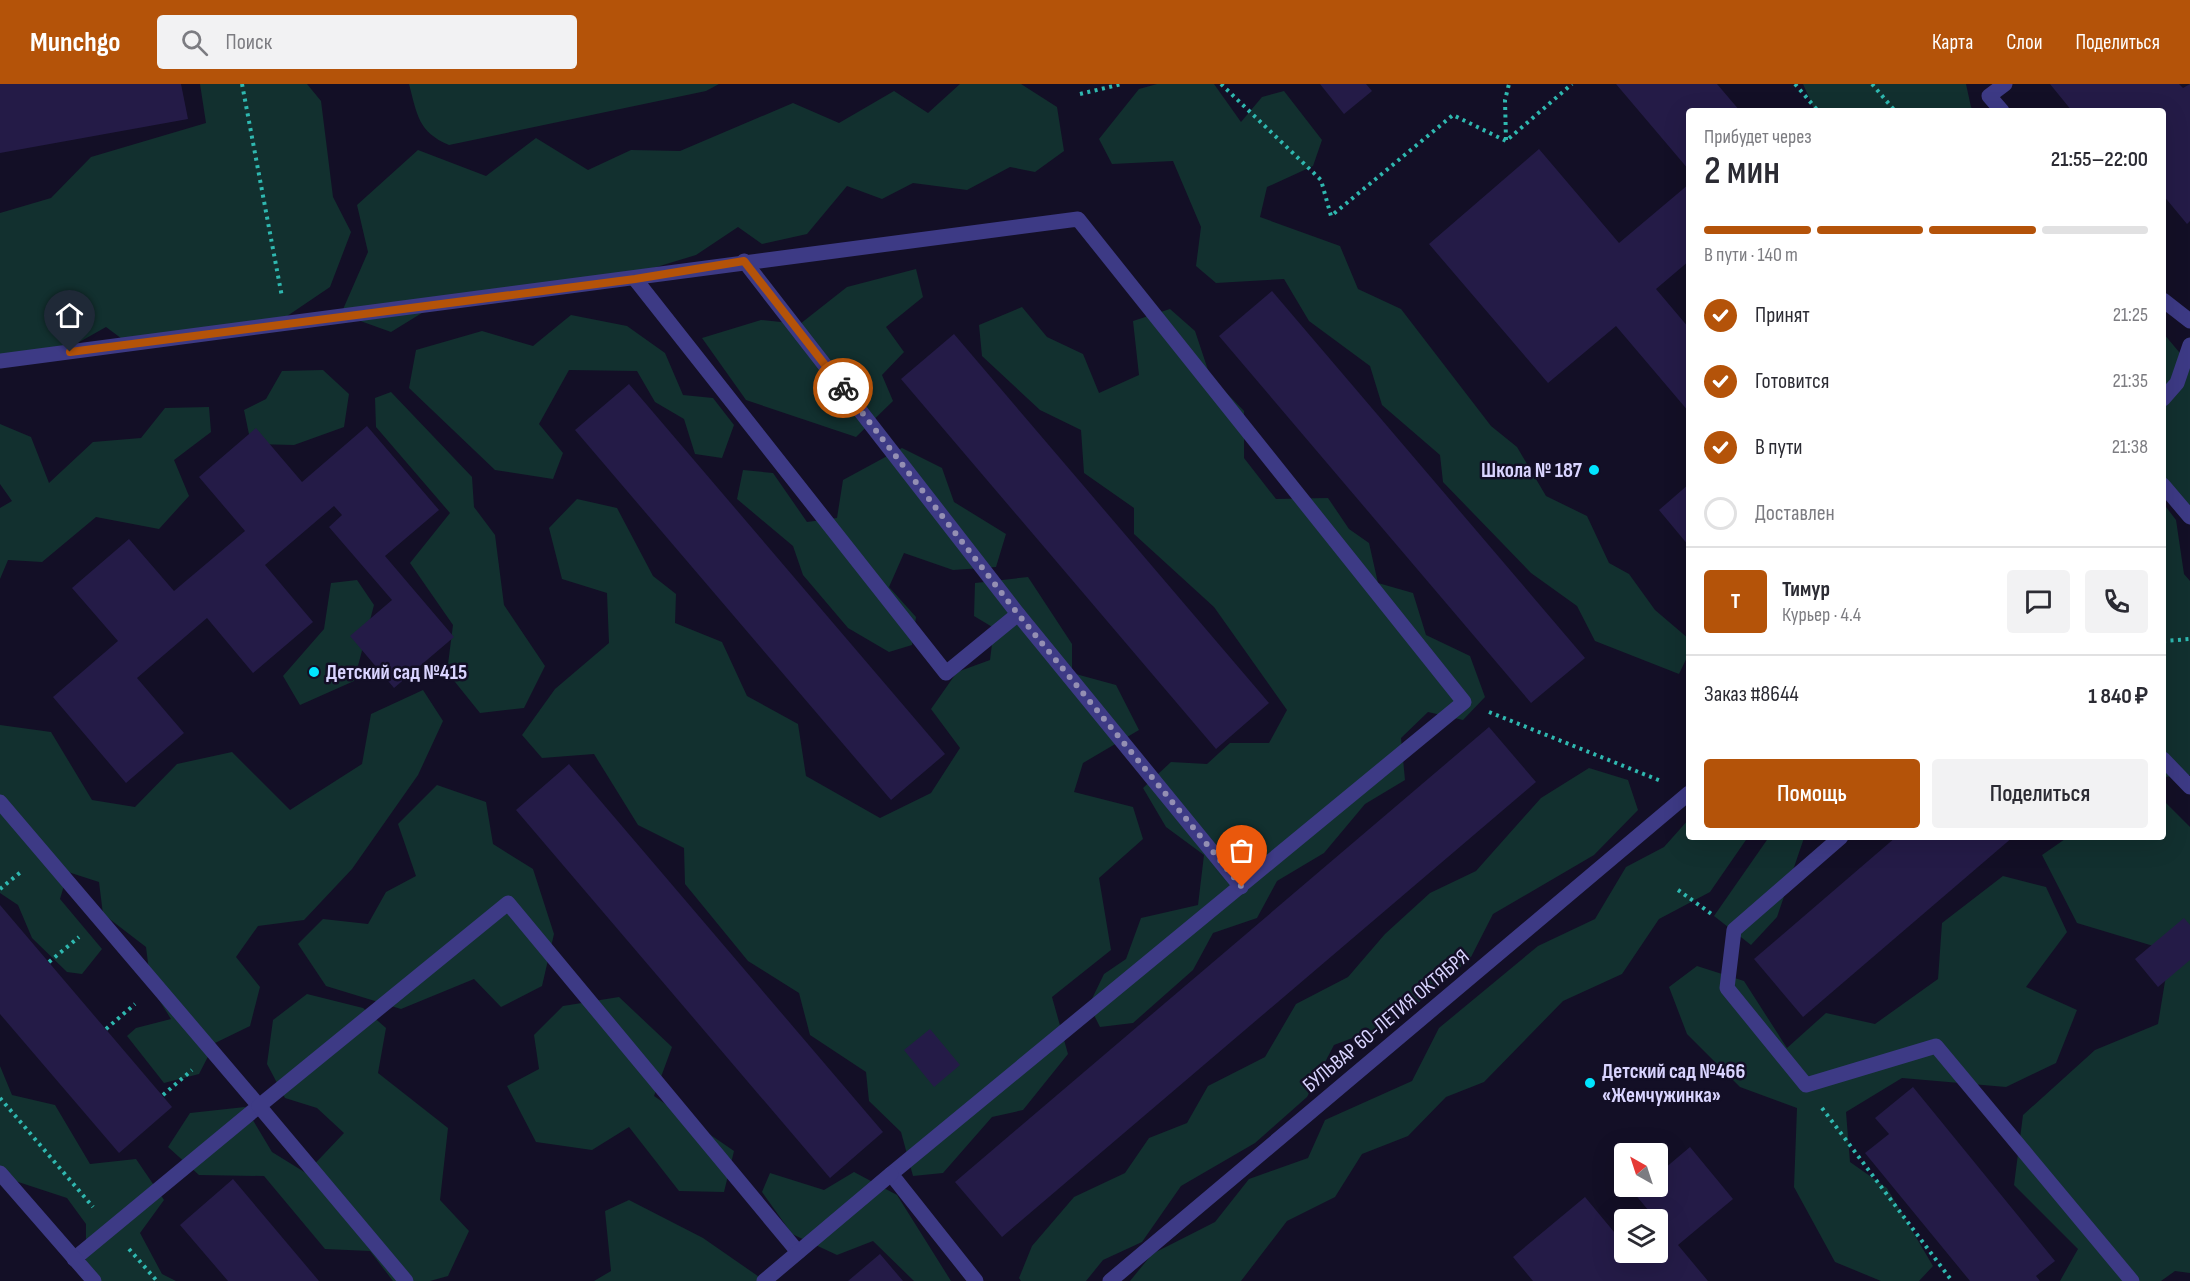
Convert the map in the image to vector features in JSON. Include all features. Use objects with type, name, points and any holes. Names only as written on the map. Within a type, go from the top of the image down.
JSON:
[{"type":"street","points":[[1999,108],[1989,96],[2005,84]]},
{"type":"street","points":[[0,362],[635,279],[744,261],[1078,219],[1464,702],[764,1281]]},
{"type":"street","points":[[744,261],[1018,614],[1242,887]]},
{"type":"street","points":[[635,279],[946,673],[1018,614]]},
{"type":"street","points":[[2166,302],[2190,321]]},
{"type":"street","points":[[2166,396],[2177,383],[2190,345]]},
{"type":"street","points":[[2166,489],[2190,517]]},
{"type":"street","points":[[2166,762],[2190,787]]},
{"type":"street","name":"БУЛЬВАР 60-ЛЕТИЯ ОКТЯБРЯ","points":[[1110,1281],[1683,798]]},
{"type":"street","points":[[0,802],[406,1281]]},
{"type":"street","points":[[1838,840],[1734,930],[1727,988],[1806,1085],[1936,1046],[2132,1281]]},
{"type":"street","points":[[74,1259],[508,903],[798,1252]]},
{"type":"street","points":[[0,1173],[94,1281]]},
{"type":"street","points":[[891,1174],[975,1281]]},
{"type":"path","points":[[242,84],[284,306]]},
{"type":"path","points":[[1080,94],[1122,84]]},
{"type":"path","points":[[1221,84],[1321,180],[1331,216],[1453,115],[1506,141]]},
{"type":"path","points":[[1506,141],[1505,100],[1509,84]]},
{"type":"path","points":[[1506,141],[1572,84]]},
{"type":"path","points":[[1795,84],[1815,108]]},
{"type":"path","points":[[1872,84],[1892,108]]},
{"type":"path","points":[[2166,641],[2190,639]]},
{"type":"path","points":[[1464,702],[1662,781],[1683,798]]},
{"type":"path","points":[[0,889],[5,885]]},
{"type":"path","points":[[1678,890],[1734,930]]},
{"type":"path","points":[[49,962],[62,952]]},
{"type":"path","points":[[106,1029],[116,1021]]},
{"type":"path","points":[[1806,1085],[1857,1158],[1952,1281]]},
{"type":"path","points":[[163,1095],[173,1086]]},
{"type":"path","points":[[0,1098],[157,1281]]},
{"type":"green space","points":[[200,84],[307,84],[321,101],[333,197],[351,232],[330,287],[265,331],[137,350],[106,327],[51,358],[0,364],[0,213],[51,198],[91,157],[206,123]]},
{"type":"green space","points":[[409,84],[719,84],[706,91],[449,145],[431,134],[420,121]]},
{"type":"green space","points":[[960,84],[1021,84],[1057,107],[1064,151],[1035,172],[1010,167],[967,190],[913,183],[882,199],[847,186],[807,234],[762,244],[738,227],[696,255],[650,269],[443,300],[391,332],[341,314],[368,252],[357,205],[418,150],[486,176],[536,138],[588,170],[631,150],[680,151],[793,103],[839,123],[894,91],[928,113]]},
{"type":"green space","points":[[1157,84],[1214,84],[1241,122],[1262,97],[1284,91],[1322,140],[1313,166],[1267,187],[1260,217],[1340,246],[1358,289],[1401,309],[1491,426],[1517,447],[1546,496],[1587,516],[1609,563],[1629,574],[1655,610],[1686,636],[1686,659],[1679,674],[1595,641],[1577,606],[1531,573],[1443,482],[1440,455],[1382,405],[1370,366],[1309,321],[1284,279],[1216,283],[1196,266],[1201,227],[1173,161],[1112,164],[1099,139],[1139,89]]},
{"type":"green space","points":[[1803,84],[1966,84],[1972,108],[1814,108]]},
{"type":"green space","points":[[916,269],[923,297],[886,327],[904,352],[882,375],[893,401],[856,437],[746,400],[702,338],[761,320],[800,324],[847,287]]},
{"type":"green space","points":[[1022,307],[1047,337],[1083,354],[1099,393],[1139,375],[1133,321],[1170,309],[1195,331],[1210,376],[1244,411],[1244,458],[1276,499],[1328,498],[1349,529],[1369,543],[1378,583],[1413,593],[1426,635],[1470,656],[1485,697],[1463,720],[1428,712],[1401,738],[1405,780],[1365,804],[1324,853],[1277,881],[1257,918],[1213,933],[1193,970],[1133,1023],[1100,1027],[1089,1005],[1104,974],[1126,959],[1141,918],[1198,905],[1204,855],[1166,827],[1143,788],[1171,762],[1207,764],[1230,743],[1269,743],[1287,710],[1214,607],[1134,534],[1134,508],[1084,473],[1081,430],[1040,410],[982,356],[979,325]]},
{"type":"green space","points":[[571,315],[627,326],[665,353],[683,395],[713,398],[734,425],[722,458],[695,454],[684,419],[655,402],[637,371],[569,370],[539,424],[563,453],[553,479],[495,470],[409,388],[416,350],[482,331],[533,346]]},
{"type":"green space","points":[[2166,337],[2190,365],[2190,515],[2166,486]]},
{"type":"green space","points":[[323,370],[349,394],[344,427],[294,445],[251,444],[244,410],[266,399],[282,371]]},
{"type":"green space","points":[[391,392],[472,477],[474,507],[495,535],[504,605],[545,666],[524,708],[480,713],[447,672],[453,625],[410,563],[450,513],[376,427],[375,398]]},
{"type":"green space","points":[[209,407],[211,432],[174,460],[189,496],[159,529],[96,517],[42,562],[8,560],[0,579],[0,508],[12,501],[0,484],[0,424],[31,437],[49,483],[93,442],[141,438],[165,408]]},
{"type":"green space","points":[[902,448],[942,468],[954,502],[1006,534],[996,567],[953,570],[904,553],[889,587],[916,617],[912,645],[889,652],[848,628],[803,575],[793,546],[737,499],[743,470],[773,473],[807,522],[837,518],[843,480]]},
{"type":"green space","points":[[577,499],[617,508],[653,576],[676,594],[675,623],[722,642],[747,696],[798,724],[806,776],[880,818],[931,793],[960,748],[931,709],[957,672],[990,660],[994,628],[974,616],[975,583],[1028,577],[1072,644],[1072,673],[1116,685],[1139,730],[1083,763],[1074,792],[1133,807],[1143,839],[1099,878],[1111,950],[1052,997],[1068,1054],[1023,1110],[992,1117],[943,1173],[913,1176],[901,1132],[869,1101],[866,1072],[810,1035],[799,993],[748,961],[685,884],[684,848],[638,825],[594,754],[542,758],[522,735],[555,689],[609,643],[607,593],[562,579],[549,528]]},
{"type":"green space","points":[[2166,507],[2176,520],[2184,574],[2190,581],[2190,775],[2166,777]]},
{"type":"green space","points":[[357,580],[374,605],[354,681],[300,705],[283,676],[324,629],[331,583]]},
{"type":"green space","points":[[423,690],[443,721],[418,775],[352,869],[304,920],[258,926],[236,957],[260,987],[250,1026],[215,1043],[199,1074],[164,1083],[127,1036],[136,1028],[171,1019],[151,987],[146,947],[103,914],[99,882],[68,872],[60,899],[102,949],[82,974],[67,972],[32,938],[18,905],[0,893],[0,725],[51,732],[92,800],[135,807],[177,764],[232,752],[290,810],[362,764],[371,714]]},
{"type":"green space","points":[[1589,768],[1628,780],[1638,810],[1594,855],[1493,914],[1470,959],[1397,1021],[1334,1045],[1307,1097],[1255,1143],[1181,1186],[1142,1242],[1103,1260],[1086,1281],[1021,1281],[1019,1278],[1032,1246],[1074,1197],[1125,1173],[1149,1138],[1187,1123],[1208,1086],[1265,1057],[1296,1004],[1348,977],[1385,934],[1430,893],[1476,871],[1541,798]]},
{"type":"green space","points":[[437,785],[486,802],[493,844],[533,869],[554,934],[542,986],[501,1007],[474,979],[401,1009],[326,986],[298,944],[323,919],[368,924],[386,892],[416,876],[398,824]]},
{"type":"green space","points":[[2166,803],[2190,827],[2190,1273],[2175,1271],[2161,1281],[2060,1281],[2078,1249],[2014,1185],[2023,1115],[2095,1050],[2158,1024],[2170,951],[2077,923],[2042,855],[2064,840],[2166,840]]},
{"type":"green space","points":[[1686,822],[1686,840],[1746,840],[1710,892],[1659,919],[1622,974],[1563,1001],[1484,1082],[1446,1097],[1408,1136],[1362,1154],[1335,1197],[1287,1221],[1241,1281],[1130,1281],[1152,1254],[1215,1222],[1249,1179],[1308,1158],[1325,1120],[1412,1081],[1439,1028],[1538,946],[1595,919],[1626,867],[1664,847]]},
{"type":"green space","points":[[1767,840],[1803,840],[1777,917],[1751,945],[1714,916]]},
{"type":"green space","points":[[2003,876],[2046,887],[2067,932],[2026,987],[2077,1010],[2056,1063],[2006,1087],[1902,1078],[1846,1112],[1850,1162],[1887,1188],[1933,1266],[1919,1281],[1881,1281],[1835,1262],[1794,1187],[1797,1108],[1740,1087],[1687,1034],[1669,987],[1697,966],[1744,981],[1787,1048],[1826,1013],[1875,1024],[1938,979],[1942,923]]},
{"type":"green space","points":[[307,994],[363,1008],[386,1028],[378,1073],[448,1128],[440,1200],[469,1231],[448,1276],[430,1281],[393,1281],[370,1251],[325,1249],[264,1176],[199,1175],[168,1147],[190,1113],[245,1107],[272,1152],[306,1173],[344,1133],[317,1108],[285,1098],[267,1064],[273,1020]]},
{"type":"green space","points":[[619,997],[672,1047],[654,1096],[734,1151],[724,1192],[679,1191],[629,1127],[592,1150],[536,1142],[507,1086],[539,1069],[534,1035],[563,1006]]},
{"type":"green space","points":[[0,1066],[12,1095],[55,1105],[90,1164],[136,1159],[164,1200],[140,1233],[162,1274],[176,1281],[86,1281],[86,1224],[67,1198],[0,1176]]},
{"type":"green space","points":[[854,1172],[897,1195],[951,1281],[914,1281],[873,1241],[837,1255],[792,1234],[762,1192],[770,1173],[824,1190]]},
{"type":"green space","points":[[629,1200],[703,1238],[765,1281],[594,1281],[611,1271],[605,1211]]},
{"type":"building","points":[[0,84],[181,84],[188,119],[0,153]]},
{"type":"building","points":[[1320,84],[1366,84],[1372,91],[1344,114]]},
{"type":"building","points":[[1616,84],[1717,84],[1737,108],[1686,108],[1686,166]]},
{"type":"building","points":[[2050,84],[2179,84],[2183,88],[2190,84],[2190,221],[2187,224],[2166,199],[2166,108],[2070,108]]},
{"type":"building","points":[[1539,149],[1619,243],[1686,187],[1686,264],[1656,289],[1686,324],[1686,408],[1616,326],[1548,383],[1429,244]]},
{"type":"building","points":[[1272,291],[1585,658],[1531,703],[1219,336]]},
{"type":"building","points":[[954,334],[1269,703],[1216,749],[901,379]]},
{"type":"building","points":[[629,384],[945,754],[891,800],[575,430]]},
{"type":"building","points":[[367,426],[439,510],[385,556],[454,637],[394,688],[350,636],[392,600],[329,527],[342,515],[334,506],[265,565],[313,622],[253,673],[207,618],[137,678],[184,733],[126,783],[53,697],[118,641],[72,588],[129,539],[174,591],[245,531],[199,477],[256,428],[302,482]]},
{"type":"building","points":[[1686,487],[1686,542],[1659,510]]},
{"type":"building","points":[[1489,727],[1536,782],[1002,1237],[955,1182]]},
{"type":"building","points":[[569,764],[883,1132],[830,1178],[516,810]]},
{"type":"building","points":[[1893,840],[2010,840],[1803,1017],[1754,959]]},
{"type":"building","points":[[0,905],[172,1107],[119,1153],[0,1014]]},
{"type":"building","points":[[2184,918],[2190,925],[2190,960],[2158,987],[2135,959]]},
{"type":"building","points":[[930,1029],[960,1065],[934,1087],[904,1050]]},
{"type":"building","points":[[1913,1087],[2055,1261],[2036,1276],[2040,1281],[1970,1281],[1865,1153],[1889,1134],[1875,1118]]},
{"type":"building","points":[[1690,1147],[1733,1199],[1678,1245],[1708,1281],[1533,1281],[1513,1257],[1585,1197],[1614,1232],[1614,1263],[1668,1263],[1668,1209],[1647,1209],[1637,1197],[1668,1197],[1668,1166]]},
{"type":"building","points":[[233,1179],[319,1281],[228,1281],[180,1225]]},
{"type":"building","points":[[880,1254],[903,1281],[848,1281]]},
{"type":"way so far","points":[[843,388],[1018,614],[1242,887]]},
{"type":"place","name":"Школа № 187","points":[[1594,470]]},
{"type":"place","name":"Детский сад №415","points":[[314,672]]},
{"type":"place","name":"Детский сад №466 «Жемчужинка»","points":[[1590,1083]]},
{"type":"route","points":[[70,352],[635,279],[744,261],[843,388]]}]
